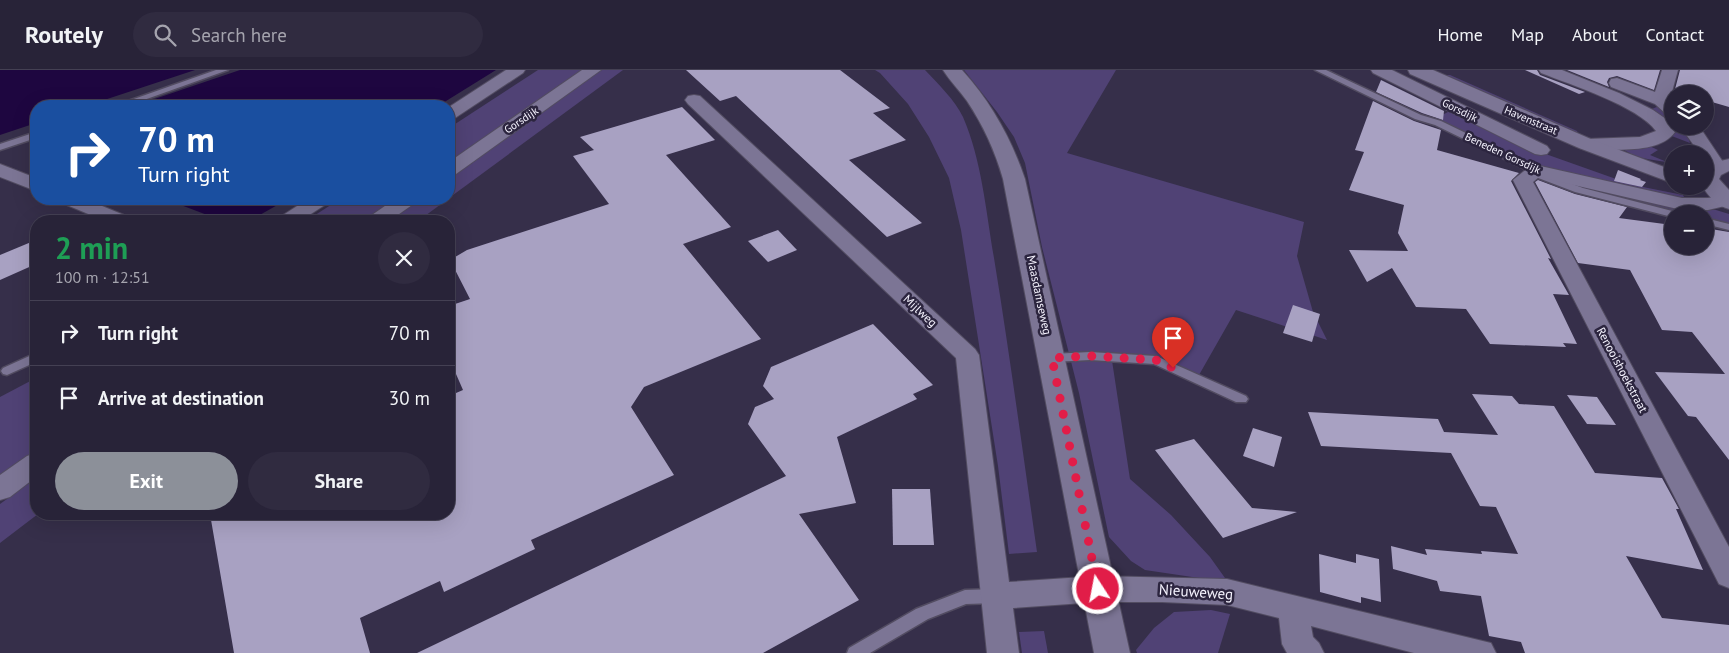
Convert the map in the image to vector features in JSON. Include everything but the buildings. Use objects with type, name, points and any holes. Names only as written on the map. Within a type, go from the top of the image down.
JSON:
[{"type":"street","points":[[455,110],[516,70]]},
{"type":"street","name":"Gorsdijk","points":[[455,166],[593,70]]},
{"type":"street","name":"Maasdamseweg","points":[[952,70],[989,118],[1008,159],[1020,202],[1112,653]]},
{"type":"street","name":"Gorsdijk","points":[[1380,70],[1536,165]]},
{"type":"street","name":"Gorsdijk","points":[[1392,70],[1468,101],[1531,120]]},
{"type":"street","name":"Havenstraat","points":[[1417,70],[1586,144],[1664,174]]},
{"type":"street","points":[[1547,70],[1647,113],[1660,122],[1666,132],[1663,136],[1646,142],[1586,144]]},
{"type":"street","points":[[1586,70],[1664,104]]},
{"type":"street","points":[[1669,85],[1670,70]]},
{"type":"street","name":"Mijlweg","points":[[694,100],[968,355],[998,596],[1003,653]]},
{"type":"street","points":[[1696,135],[1715,169],[1725,199]]},
{"type":"street","name":"Beneden Gorsdijk","points":[[1536,165],[1682,204],[1708,204],[1725,199]]},
{"type":"street","name":"Renooishoekstraat","points":[[1536,165],[1522,180],[1729,575]]},
{"type":"street","name":"Havenstraat","points":[[1646,168],[1664,169]]},
{"type":"street","points":[[0,170],[30,182]]},
{"type":"street","points":[[83,205],[108,215]]},
{"type":"street","points":[[296,215],[312,205]]},
{"type":"street","points":[[385,215],[399,205]]},
{"type":"street","points":[[0,489],[30,468]]},
{"type":"street","points":[[998,596],[1098,589]]},
{"type":"street","name":"Nieuweweg","points":[[1098,589],[1217,591],[1293,607],[1426,642],[1480,653]]},
{"type":"street","points":[[1293,607],[1298,644],[1308,653]]},
{"type":"lane","points":[[136,100],[224,70]]},
{"type":"lane","name":"Beneden Gorsdijk","points":[[1319,70],[1418,117],[1438,123],[1536,165],[1579,190],[1664,212]]},
{"type":"lane","points":[[0,147],[30,137]]},
{"type":"lane","points":[[1714,223],[1729,227]]},
{"type":"lane","points":[[1052,358],[1090,356],[1156,360],[1241,399]]},
{"type":"lane","points":[[8,371],[30,359]]},
{"type":"lane","points":[[855,653],[922,614],[965,597],[998,596]]},
{"type":"shaded area","points":[[0,70],[195,70],[104,100],[30,100],[30,125],[0,135]]},
{"type":"shaded area","points":[[240,70],[496,70],[448,100],[152,100]]},
{"type":"shaded area","points":[[538,70],[586,70],[455,163],[455,124]]},
{"type":"shaded area","points":[[599,70],[623,70],[455,194],[455,175]]},
{"type":"shaded area","points":[[875,70],[925,70],[956,104],[963,117],[975,151],[986,205],[1037,552],[1009,554],[998,466],[961,230],[949,178],[929,137],[908,104]]},
{"type":"shaded area","points":[[964,70],[1116,70],[1067,153],[1304,222],[1297,256],[1313,312],[1327,340],[1236,310],[1199,375],[1111,354],[1130,479],[1171,515],[1210,557],[1226,582],[1145,570],[1131,561],[1109,537],[1079,393],[1042,247],[1025,163],[1014,137]]},
{"type":"shaded area","points":[[1446,75],[1450,75],[1578,133]]},
{"type":"shaded area","points":[[1662,105],[1664,107],[1664,129],[1649,110]]},
{"type":"shaded area","points":[[1450,111],[1540,152],[1633,185],[1664,191],[1664,194],[1537,166],[1436,118]]},
{"type":"shaded area","points":[[1669,135],[1688,135],[1690,143]]},
{"type":"shaded area","points":[[1645,144],[1658,150],[1650,155],[1664,162],[1636,156],[1621,147]]},
{"type":"shaded area","points":[[1580,186],[1677,205],[1664,205],[1664,210]]},
{"type":"shaded area","points":[[1667,195],[1683,195],[1685,199]]},
{"type":"shaded area","points":[[181,205],[277,205],[260,215],[207,215]]},
{"type":"shaded area","points":[[331,205],[394,205],[380,215],[315,215]]},
{"type":"shaded area","points":[[413,205],[440,205],[426,215],[398,215]]},
{"type":"shaded area","points":[[1714,210],[1729,214],[1729,224],[1714,221]]},
{"type":"shaded area","points":[[30,381],[30,466],[0,488],[0,397]]},
{"type":"shaded area","points":[[30,482],[30,520],[0,543],[0,504]]},
{"type":"shaded area","points":[[1211,610],[1230,614],[1218,653],[1137,653],[1136,650],[1154,628],[1174,612]]},
{"type":"shaded area","points":[[1044,631],[1048,653],[1022,653],[1019,632]]},
{"type":"route","points":[[1098,589],[1052,358],[1090,356],[1156,360],[1173,368]]}]
